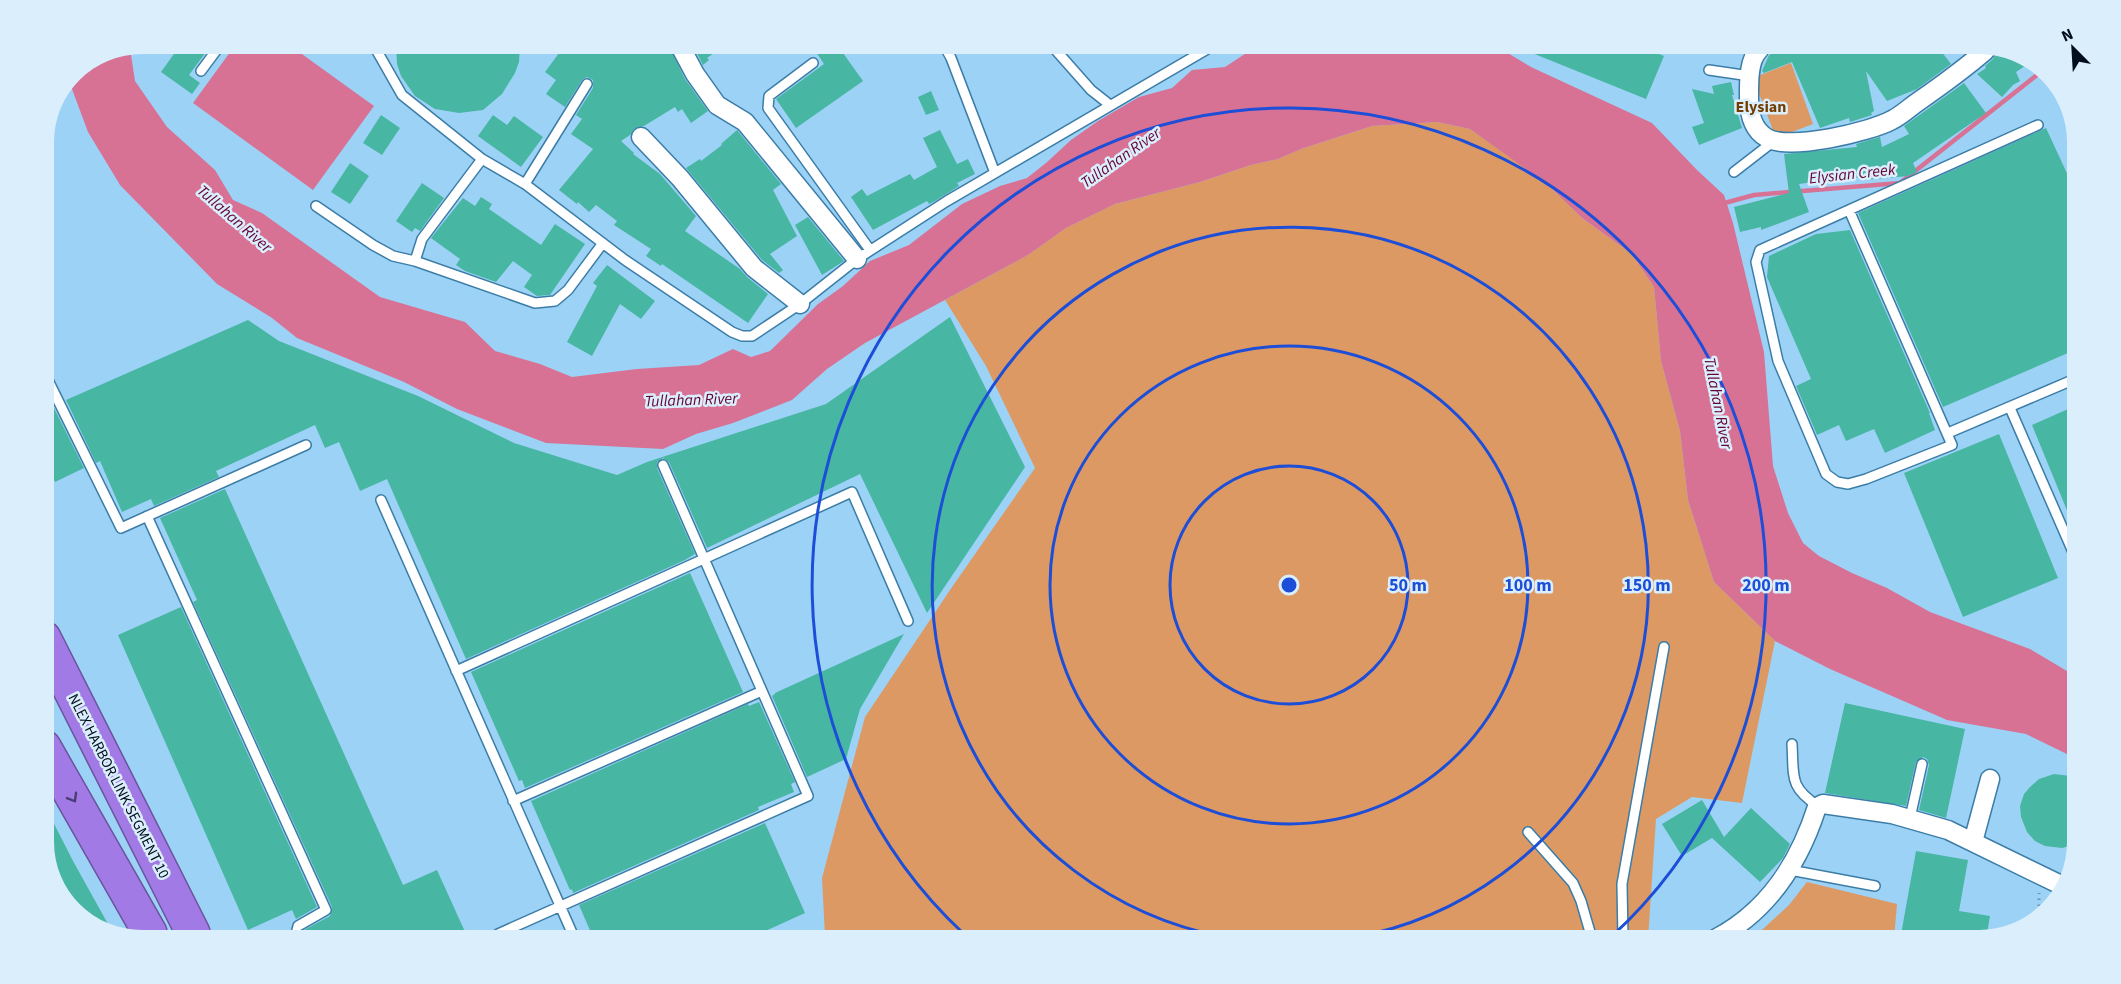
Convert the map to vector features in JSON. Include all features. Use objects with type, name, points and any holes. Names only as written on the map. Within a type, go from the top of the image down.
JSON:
[{"type":"highway","name":"NLEX HARBOR LINK SEGMENT 10","points":[[54,658],[191,930]]},
{"type":"highway","points":[[54,765],[148,930]]},
{"type":"street","points":[[684,54],[717,105],[745,122],[864,255]]},
{"type":"street","points":[[1755,54],[1751,64],[1749,113],[1755,127],[1766,138],[1774,141],[1828,139],[1862,132],[1893,119],[1951,79],[1981,54]]},
{"type":"street","points":[[641,137],[680,178],[754,268],[800,304]]},
{"type":"street","points":[[1974,842],[1989,778]]},
{"type":"street","points":[[1728,930],[1745,919],[1770,896],[1790,870],[1806,840],[1818,806],[1822,804],[1910,818],[1948,830],[2057,883]]},
{"type":"lane","points":[[201,71],[214,54]]},
{"type":"lane","points":[[379,54],[402,95],[482,159],[525,184],[644,273],[742,336],[752,336],[800,304],[864,255],[947,201],[1199,54]]},
{"type":"lane","points":[[949,54],[995,173]]},
{"type":"lane","points":[[1059,54],[1091,90],[1110,105]]},
{"type":"lane","points":[[813,63],[769,96],[768,108],[864,255]]},
{"type":"lane","points":[[1709,70],[1750,76]]},
{"type":"lane","points":[[525,184],[587,84]]},
{"type":"lane","points":[[1849,210],[1952,444],[1848,484],[1837,482],[1827,474],[1778,361],[1756,262],[1760,250],[2038,125]]},
{"type":"lane","points":[[1734,172],[1774,141]]},
{"type":"lane","points":[[415,261],[422,239],[482,159]]},
{"type":"lane","points":[[316,206],[393,256],[415,261],[535,303],[555,302],[568,290],[603,243]]},
{"type":"lane","points":[[1948,434],[2067,383]]},
{"type":"lane","points":[[54,392],[121,528],[306,445]]},
{"type":"lane","points":[[2010,408],[2067,538]]},
{"type":"lane","points":[[507,930],[808,796],[663,465]]},
{"type":"lane","points":[[456,671],[852,492],[908,621]]},
{"type":"lane","points":[[381,500],[571,930]]},
{"type":"lane","points":[[147,516],[326,909],[298,926],[297,930]]},
{"type":"lane","points":[[1623,930],[1622,884],[1664,647]]},
{"type":"lane","points":[[513,801],[762,691]]},
{"type":"lane","points":[[1792,744],[1794,783],[1803,795],[1818,806]]},
{"type":"lane","points":[[1910,818],[1922,764]]},
{"type":"lane","points":[[1528,832],[1573,883],[1589,930]]},
{"type":"lane","points":[[1790,870],[1875,886]]},
{"type":"path","points":[[2040,898],[2040,905]]},
{"type":"shaded area","points":[[1791,63],[1813,124],[1776,138],[1753,78]]},
{"type":"shaded area","points":[[1437,122],[1470,129],[1533,173],[1582,218],[1632,254],[1654,287],[1661,361],[1680,431],[1688,500],[1714,582],[1775,641],[1742,803],[1692,797],[1656,819],[1649,930],[825,930],[822,878],[865,717],[1035,468],[986,366],[945,300],[1028,255],[1066,228],[1115,204],[1278,159],[1301,149],[1372,126]]},
{"type":"shaded area","points":[[1807,882],[1897,904],[1895,930],[1762,930],[1789,905]]},
{"type":"water","points":[[229,54],[302,54],[374,106],[313,190],[193,103]]},
{"type":"water","name":"Tullahan River","points":[[1245,54],[1509,54],[1531,67],[1652,123],[1724,195],[1733,223],[1764,352],[1773,466],[1788,513],[1803,543],[1819,556],[1887,588],[1930,612],[2030,649],[2067,671],[2067,754],[2026,734],[1947,720],[1830,669],[1775,641],[1714,582],[1688,500],[1680,431],[1661,361],[1654,287],[1632,254],[1582,218],[1547,184],[1470,129],[1437,122],[1372,126],[1301,149],[1278,159],[1115,204],[1066,228],[1028,255],[865,343],[827,369],[792,400],[733,423],[696,434],[663,449],[546,443],[457,409],[404,382],[297,338],[272,318],[217,284],[120,185],[88,132],[72,89],[93,69],[108,61],[131,55],[135,81],[167,127],[215,170],[233,200],[262,213],[380,297],[465,322],[495,351],[540,364],[572,377],[637,369],[699,365],[733,349],[751,357],[770,351],[818,304],[843,286],[870,261],[909,245],[962,204],[1000,186],[1027,178],[1071,140],[1098,121],[1139,97],[1172,88],[1192,70],[1225,67]]},
{"type":"building","points":[[174,54],[205,54],[189,75],[200,83],[192,94],[161,72]]},
{"type":"building","points":[[396,54],[519,54],[515,73],[502,94],[483,110],[459,113],[435,109],[415,96],[401,76]]},
{"type":"building","points":[[558,54],[673,54],[685,79],[708,111],[691,123],[682,109],[678,112],[675,107],[644,126],[634,129],[621,141],[633,154],[660,174],[696,216],[685,231],[740,269],[768,294],[748,323],[662,264],[661,266],[646,256],[651,249],[614,225],[617,221],[596,205],[589,212],[559,190],[593,149],[571,134],[582,119],[576,115],[593,88],[593,80],[587,77],[582,80],[565,107],[546,94],[556,80],[545,72]]},
{"type":"building","points":[[697,54],[713,54],[707,58],[709,60],[703,65]]},
{"type":"building","points":[[817,54],[844,54],[863,81],[796,128],[776,99],[824,64]]},
{"type":"building","points":[[1534,54],[1659,54],[1664,56],[1646,99]]},
{"type":"building","points":[[1943,54],[1951,64],[1917,89],[1887,101],[1866,71],[1874,111],[1872,115],[1850,122],[1849,118],[1820,128],[1792,62],[1764,73],[1762,71],[1769,55]]},
{"type":"building","points":[[1996,56],[2024,67],[2016,72],[2020,81],[2002,97],[1977,74]]},
{"type":"building","points":[[1731,82],[1734,95],[1732,95],[1742,128],[1699,145],[1692,127],[1704,123],[1692,89],[1714,94],[1712,86]]},
{"type":"building","points":[[1964,83],[1986,113],[1913,163],[1917,172],[1908,176],[1864,180],[1863,177],[1835,181],[1835,179],[1799,184],[1809,212],[1761,230],[1761,227],[1740,232],[1734,207],[1789,193],[1784,154],[1857,147],[1856,144],[1880,137],[1882,147],[1909,134],[1904,126]]},
{"type":"building","points":[[931,91],[939,110],[926,115],[918,97]]},
{"type":"building","points":[[381,115],[400,128],[382,155],[363,143]]},
{"type":"building","points":[[493,115],[507,125],[514,116],[543,137],[521,167],[478,136]]},
{"type":"building","points":[[2046,128],[2067,173],[2067,353],[1943,407],[1858,213]]},
{"type":"building","points":[[737,130],[781,184],[773,190],[797,236],[770,254],[783,270],[779,273],[762,260],[686,168],[700,159],[701,161]]},
{"type":"building","points":[[940,130],[957,164],[968,159],[975,174],[957,183],[959,186],[935,201],[929,204],[927,201],[873,230],[851,197],[862,189],[867,196],[910,174],[914,180],[937,167],[923,138]]},
{"type":"building","points":[[350,163],[369,176],[350,204],[331,192]]},
{"type":"building","points":[[422,183],[444,198],[420,231],[415,228],[412,232],[396,221]]},
{"type":"building","points":[[481,197],[492,204],[489,209],[541,245],[555,224],[585,244],[550,295],[537,296],[524,287],[532,275],[513,261],[496,282],[465,271],[456,265],[460,259],[431,238],[463,198],[475,206]]},
{"type":"building","points":[[808,217],[844,261],[822,275],[795,225]]},
{"type":"building","points":[[1850,230],[1930,413],[1935,430],[1885,453],[1874,429],[1846,441],[1839,425],[1817,435],[1796,386],[1811,379],[1767,277],[1769,256],[1816,234]]},
{"type":"building","points":[[607,265],[655,301],[641,319],[620,304],[592,356],[567,342],[597,286],[593,283]]},
{"type":"building","points":[[950,317],[1025,467],[927,613],[860,474],[707,548],[669,462],[663,458],[657,462],[657,468],[695,554],[466,659],[387,479],[360,491],[339,442],[325,448],[315,425],[216,471],[219,477],[154,506],[151,499],[122,512],[100,461],[96,463],[66,400],[248,320],[279,341],[418,396],[514,443],[617,475],[647,462],[826,404]]},
{"type":"building","points":[[54,408],[84,468],[55,482],[54,480]]},
{"type":"building","points":[[2067,410],[2067,510],[2032,425]]},
{"type":"building","points":[[1999,434],[2058,578],[1963,617],[1904,473]]},
{"type":"building","points":[[225,489],[403,885],[437,870],[464,930],[304,930],[330,916],[332,907],[193,602],[197,600],[160,518]]},
{"type":"building","points":[[690,573],[743,692],[525,788],[522,780],[519,781],[471,672]]},
{"type":"building","points":[[181,607],[317,907],[296,919],[292,910],[248,930],[118,635]]},
{"type":"building","points":[[904,634],[860,709],[846,759],[807,777],[772,696]]},
{"type":"building","points":[[759,702],[795,782],[791,784],[794,792],[758,807],[759,810],[573,893],[531,801],[748,704],[749,706]]},
{"type":"building","points":[[1845,703],[1965,729],[1946,818],[1919,810],[1929,765],[1927,759],[1923,757],[1916,762],[1906,806],[1825,793]]},
{"type":"building","points":[[2054,774],[2067,776],[2066,847],[2045,846],[2035,841],[2027,832],[2021,817],[2020,806],[2024,794],[2039,779]]},
{"type":"building","points":[[1702,800],[1724,837],[1751,808],[1790,844],[1783,858],[1760,882],[1712,838],[1682,856],[1662,824]]},
{"type":"building","points":[[765,823],[805,913],[767,930],[590,930],[579,905]]},
{"type":"building","points":[[54,824],[107,923],[88,912],[72,896],[66,886],[56,859]]},
{"type":"building","points":[[1916,851],[1968,860],[1959,911],[1990,916],[1988,929],[1902,930]]},
{"type":"waterway","name":"Elysian Creek","points":[[1721,204],[1754,195],[1900,183],[2036,75]]},
{"type":"district","name":"Elysian","points":[[1761,106]]}]
